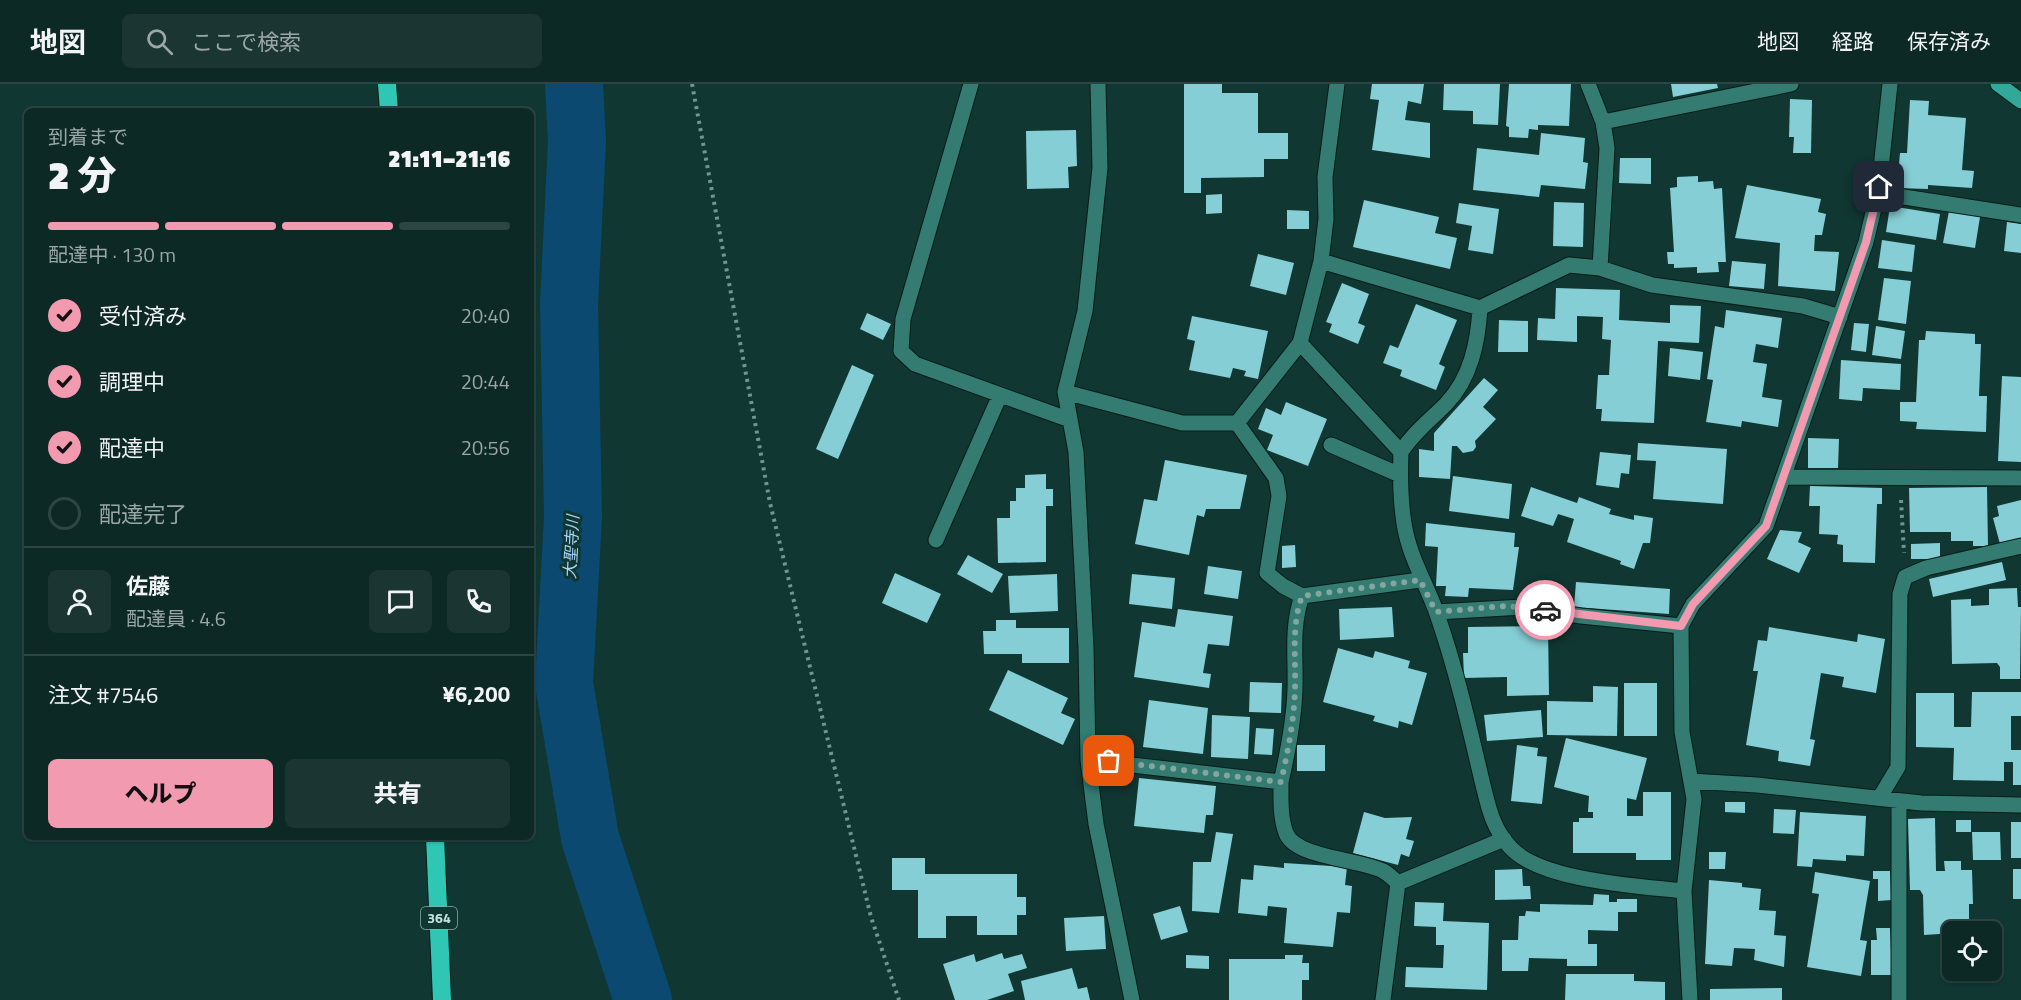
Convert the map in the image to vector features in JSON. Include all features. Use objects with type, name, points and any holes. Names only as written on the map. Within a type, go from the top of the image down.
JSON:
[{"type":"highway","points":[[387,84],[389,108]]},
{"type":"highway","name":"364","points":[[435,840],[442,1000]]},
{"type":"main road","points":[[1998,84],[2021,101]]},
{"type":"street","points":[[971,84],[903,319],[901,351],[915,364],[1070,420]]},
{"type":"street","points":[[1098,84],[1100,168],[1097,201],[1085,311],[1065,392],[1076,452],[1086,648],[1088,760],[1096,824],[1132,1000]]},
{"type":"street","points":[[1237,423],[1300,343],[1321,261],[1326,219],[1325,177],[1337,84]]},
{"type":"street","points":[[1588,84],[1603,122],[1607,147],[1600,268]]},
{"type":"street","points":[[1603,122],[1791,84]]},
{"type":"street","points":[[1690,1000],[1684,891],[1694,799],[1682,732],[1681,626],[1693,604],[1766,526],[1866,242],[1878,193],[1890,84]]},
{"type":"street","points":[[1878,193],[2021,215]]},
{"type":"street","points":[[1321,261],[1480,308],[1569,265],[1600,268],[1652,285],[1803,306],[1840,317]]},
{"type":"street","points":[[1480,308],[1475,350],[1466,376],[1448,402],[1412,435],[1401,452],[1400,497],[1405,532],[1420,580],[1436,612],[1461,693],[1493,825],[1511,849],[1543,867],[1574,877],[1684,891]]},
{"type":"street","points":[[1300,343],[1401,452]]},
{"type":"street","points":[[1065,392],[1182,423],[1237,423]]},
{"type":"street","points":[[936,540],[1000,395]]},
{"type":"street","points":[[1237,423],[1276,478],[1279,496],[1267,573],[1283,586],[1302,596],[1420,580]]},
{"type":"street","points":[[1331,445],[1400,476]]},
{"type":"street","points":[[1783,477],[2021,478]]},
{"type":"street","points":[[1880,797],[1898,767],[1900,594],[1905,577],[1926,568],[2021,546]]},
{"type":"street","points":[[1302,596],[1294,616],[1295,690],[1292,731],[1281,782],[1281,809],[1287,835],[1300,849],[1360,863],[1384,872],[1398,883]]},
{"type":"street","points":[[1436,612],[1523,607],[1581,616],[1681,626]]},
{"type":"street","points":[[1088,760],[1281,782]]},
{"type":"street","points":[[1691,781],[1880,797],[1899,801],[2021,805]]},
{"type":"street","points":[[1899,801],[1899,1000]]},
{"type":"street","points":[[1398,883],[1504,839]]},
{"type":"street","points":[[1383,1000],[1398,883]]},
{"type":"path","points":[[692,84],[770,503],[871,917],[899,1000]]},
{"type":"path","points":[[1899,479],[1905,577]]},
{"type":"building","points":[[1184,84],[1222,84],[1222,93],[1258,93],[1258,133],[1288,133],[1288,159],[1264,159],[1264,177],[1201,178],[1201,193],[1184,193]]},
{"type":"building","points":[[1372,84],[1424,84],[1421,104],[1408,101],[1405,120],[1430,123],[1430,158],[1372,150],[1379,100],[1370,99]]},
{"type":"building","points":[[1444,84],[1500,84],[1498,125],[1473,124],[1473,111],[1443,110]]},
{"type":"building","points":[[1509,84],[1571,84],[1569,126],[1538,125],[1538,130],[1529,129],[1528,138],[1509,137],[1509,127],[1506,126]]},
{"type":"building","points":[[1671,84],[1717,84],[1718,88],[1673,97]]},
{"type":"building","points":[[1790,99],[1812,100],[1811,153],[1793,153],[1794,137],[1789,137]]},
{"type":"building","points":[[1910,100],[1929,101],[1928,115],[1966,118],[1962,170],[1974,171],[1972,188],[1928,185],[1928,189],[1897,188],[1900,153],[1907,153]]},
{"type":"building","points":[[1076,130],[1077,166],[1068,167],[1069,188],[1027,189],[1026,131]]},
{"type":"building","points":[[1541,133],[1585,138],[1583,162],[1588,163],[1585,189],[1541,185],[1539,197],[1473,190],[1477,148],[1539,155]]},
{"type":"building","points":[[1620,158],[1651,158],[1651,184],[1619,183]]},
{"type":"building","points":[[1698,176],[1698,182],[1713,181],[1714,189],[1722,188],[1726,262],[1718,262],[1719,272],[1697,273],[1697,267],[1674,268],[1674,264],[1668,264],[1667,252],[1674,252],[1670,188],[1677,187],[1677,177]]},
{"type":"building","points":[[1747,185],[1821,199],[1818,212],[1826,214],[1822,235],[1815,235],[1814,251],[1839,252],[1835,291],[1778,286],[1780,243],[1735,238]]},
{"type":"building","points":[[1222,194],[1222,213],[1206,214],[1206,195]]},
{"type":"building","points":[[1364,200],[1439,217],[1435,233],[1457,238],[1450,269],[1353,247]]},
{"type":"building","points":[[1554,202],[1584,203],[1583,247],[1553,246]]},
{"type":"building","points":[[1459,203],[1499,209],[1493,254],[1468,250],[1472,226],[1456,223]]},
{"type":"building","points":[[1890,206],[1940,214],[1936,240],[1886,232]]},
{"type":"building","points":[[1287,210],[1309,211],[1309,229],[1287,229]]},
{"type":"building","points":[[1949,211],[1980,217],[1975,248],[1943,243]]},
{"type":"building","points":[[2007,222],[2021,224],[2021,253],[2004,251]]},
{"type":"building","points":[[1882,240],[1915,245],[1912,272],[1878,268]]},
{"type":"building","points":[[1258,254],[1294,263],[1286,295],[1250,286]]},
{"type":"building","points":[[1732,261],[1766,264],[1764,289],[1729,286]]},
{"type":"building","points":[[1884,278],[1911,281],[1906,324],[1878,320]]},
{"type":"building","points":[[1342,283],[1369,294],[1358,323],[1365,326],[1358,344],[1329,332],[1332,324],[1326,322]]},
{"type":"building","points":[[1556,288],[1620,290],[1619,320],[1670,323],[1670,305],[1701,306],[1699,343],[1658,341],[1654,423],[1601,421],[1602,409],[1596,409],[1598,375],[1609,375],[1611,340],[1602,339],[1603,317],[1577,316],[1577,342],[1537,340],[1538,318],[1555,319]]},
{"type":"building","points":[[1416,304],[1457,320],[1439,364],[1445,367],[1436,390],[1400,376],[1402,370],[1383,363],[1390,345],[1398,348]]},
{"type":"building","points":[[1726,310],[1782,318],[1778,348],[1756,344],[1753,362],[1767,364],[1762,397],[1782,400],[1778,427],[1742,421],[1741,427],[1706,422],[1713,380],[1707,379],[1715,326],[1724,328]]},
{"type":"building","points":[[867,313],[891,324],[883,340],[860,329]]},
{"type":"building","points":[[1192,316],[1268,331],[1258,379],[1244,376],[1246,371],[1233,368],[1230,378],[1189,370],[1195,341],[1187,339]]},
{"type":"building","points":[[1499,320],[1528,321],[1528,352],[1498,352]]},
{"type":"building","points":[[1854,323],[1869,324],[1866,352],[1851,350]]},
{"type":"building","points":[[1876,326],[1905,331],[1901,359],[1872,355]]},
{"type":"building","points":[[1926,331],[1975,334],[1975,344],[1981,344],[1979,396],[1987,396],[1986,432],[1916,429],[1917,422],[1900,421],[1900,402],[1916,402],[1919,340],[1925,340]]},
{"type":"building","points":[[1670,348],[1703,352],[1700,380],[1668,376]]},
{"type":"building","points":[[1841,360],[1901,364],[1900,390],[1863,388],[1862,401],[1839,399]]},
{"type":"building","points":[[852,365],[874,375],[838,459],[816,449]]},
{"type":"building","points":[[2002,376],[2021,377],[2021,462],[1998,461]]},
{"type":"building","points":[[1484,378],[1498,390],[1483,407],[1496,419],[1475,441],[1476,447],[1473,451],[1463,453],[1457,446],[1452,446],[1450,479],[1419,477],[1419,449],[1434,451],[1434,433]]},
{"type":"building","points":[[1286,402],[1327,419],[1308,466],[1267,450],[1273,435],[1258,429],[1266,408],[1281,415]]},
{"type":"building","points":[[1808,438],[1839,439],[1838,468],[1808,468]]},
{"type":"building","points":[[1638,443],[1727,449],[1723,504],[1653,499],[1656,461],[1637,460]]},
{"type":"building","points":[[1600,452],[1631,455],[1629,474],[1621,473],[1619,488],[1596,485]]},
{"type":"building","points":[[1165,460],[1247,475],[1240,509],[1206,509],[1204,517],[1197,515],[1189,555],[1135,544],[1144,499],[1157,501]]},
{"type":"building","points":[[1046,474],[1046,489],[1053,489],[1053,506],[1046,506],[1046,562],[998,563],[997,518],[1010,518],[1010,501],[1016,501],[1016,488],[1025,488],[1025,475]]},
{"type":"building","points":[[1453,476],[1512,484],[1509,519],[1449,511]]},
{"type":"building","points":[[1810,486],[1882,488],[1882,504],[1877,504],[1875,563],[1843,562],[1843,545],[1837,544],[1838,535],[1819,534],[1820,506],[1809,506]]},
{"type":"building","points":[[1531,487],[1577,503],[1579,497],[1611,509],[1609,514],[1634,520],[1634,515],[1653,518],[1650,543],[1643,543],[1634,569],[1620,564],[1621,561],[1567,542],[1574,519],[1558,514],[1553,526],[1521,516]]},
{"type":"building","points":[[1987,487],[1988,546],[1973,546],[1973,541],[1951,541],[1951,532],[1910,532],[1909,488]]},
{"type":"building","points":[[2021,500],[2021,538],[2000,544],[1993,518],[1999,516],[1997,506]]},
{"type":"building","points":[[1426,523],[1515,533],[1514,547],[1519,547],[1513,590],[1469,588],[1468,597],[1445,596],[1446,586],[1436,586],[1438,547],[1425,546]]},
{"type":"building","points":[[1780,530],[1802,532],[1798,542],[1811,548],[1799,573],[1767,559]]},
{"type":"building","points":[[1940,543],[1940,559],[1911,559],[1911,544]]},
{"type":"building","points":[[1295,545],[1296,567],[1282,568],[1282,546]]},
{"type":"building","points":[[968,555],[1003,574],[992,593],[957,574]]},
{"type":"building","points":[[2002,562],[2006,580],[1933,597],[1929,579]]},
{"type":"building","points":[[1208,566],[1242,571],[1238,599],[1204,594]]},
{"type":"building","points":[[895,573],[941,594],[927,623],[882,603]]},
{"type":"building","points":[[1057,574],[1058,611],[1010,613],[1008,576]]},
{"type":"building","points":[[1132,574],[1175,578],[1172,609],[1129,604]]},
{"type":"building","points":[[1576,582],[1670,589],[1669,614],[1574,607]]},
{"type":"building","points":[[2017,588],[2018,607],[2021,607],[2020,679],[2000,679],[2000,667],[1997,663],[1952,664],[1951,600],[1971,599],[1971,606],[1989,605],[1989,589]]},
{"type":"building","points":[[1392,607],[1394,637],[1340,640],[1339,609]]},
{"type":"building","points":[[1178,609],[1233,616],[1229,646],[1208,644],[1203,673],[1211,674],[1209,688],[1134,677],[1142,622],[1175,627]]},
{"type":"building","points":[[996,620],[1016,620],[1016,628],[1069,628],[1069,663],[1022,663],[1022,654],[984,654],[983,631],[996,631]]},
{"type":"building","points":[[1548,626],[1549,695],[1507,696],[1507,677],[1464,678],[1463,653],[1468,653],[1468,627]]},
{"type":"building","points":[[1769,627],[1857,642],[1858,634],[1885,639],[1876,693],[1842,687],[1844,677],[1821,673],[1810,739],[1815,740],[1810,766],[1778,761],[1779,751],[1746,745],[1758,671],[1753,671],[1758,640],[1767,641]]},
{"type":"building","points":[[1338,648],[1373,658],[1375,651],[1410,661],[1408,668],[1427,673],[1412,725],[1399,721],[1398,728],[1373,721],[1375,716],[1323,702]]},
{"type":"building","points":[[1008,670],[1068,698],[1061,713],[1075,719],[1063,745],[989,710]]},
{"type":"building","points":[[1250,682],[1282,683],[1281,713],[1249,712]]},
{"type":"building","points":[[1624,683],[1657,683],[1657,736],[1624,736]]},
{"type":"building","points":[[1593,686],[1618,687],[1617,736],[1547,735],[1547,701],[1593,702]]},
{"type":"building","points":[[1972,692],[2021,692],[2021,716],[2011,716],[2011,750],[2021,750],[2021,785],[2013,785],[2013,762],[2004,762],[2004,781],[1953,780],[1954,748],[1916,747],[1916,693],[1954,693],[1954,727],[1971,727]]},
{"type":"building","points":[[1149,700],[1208,708],[1203,754],[1143,747]]},
{"type":"building","points":[[1541,710],[1543,737],[1487,741],[1484,715]]},
{"type":"building","points":[[1212,715],[1250,717],[1248,759],[1211,757]]},
{"type":"building","points":[[1256,728],[1274,729],[1272,755],[1254,754]]},
{"type":"building","points":[[1566,738],[1647,758],[1636,800],[1627,798],[1627,816],[1643,816],[1643,792],[1671,792],[1671,860],[1636,860],[1636,853],[1573,853],[1573,822],[1579,822],[1579,818],[1593,818],[1593,812],[1588,812],[1589,796],[1554,787]]},
{"type":"building","points":[[1297,745],[1325,745],[1325,771],[1297,771]]},
{"type":"building","points":[[1517,745],[1538,748],[1537,756],[1547,757],[1542,804],[1511,801]]},
{"type":"building","points":[[1139,778],[1216,786],[1213,815],[1206,815],[1204,833],[1134,826]]},
{"type":"building","points":[[1725,802],[1745,802],[1745,813],[1725,812]]},
{"type":"building","points":[[1774,809],[1796,810],[1794,834],[1773,833]]},
{"type":"building","points":[[1364,812],[1385,818],[1412,817],[1406,839],[1414,841],[1409,857],[1401,854],[1398,865],[1353,853]]},
{"type":"building","points":[[1800,812],[1866,816],[1864,856],[1846,855],[1846,861],[1813,859],[1812,867],[1797,866]]},
{"type":"building","points":[[1935,818],[1936,871],[1945,871],[1944,861],[1961,861],[1961,870],[1972,870],[1973,904],[1969,904],[1969,921],[1942,921],[1942,934],[1924,935],[1923,895],[1920,890],[1910,890],[1908,819]]},
{"type":"building","points":[[1956,820],[1971,820],[1971,832],[1956,832]]},
{"type":"building","points":[[2011,822],[2021,822],[2021,858],[2011,858]]},
{"type":"building","points":[[1216,832],[1233,834],[1219,913],[1192,911],[1193,862],[1211,862]]},
{"type":"building","points":[[1972,832],[2000,832],[2001,860],[1973,860]]},
{"type":"building","points":[[1709,852],[1726,852],[1725,869],[1709,869]]},
{"type":"building","points":[[892,858],[925,858],[925,874],[1017,874],[1017,897],[1026,897],[1026,915],[1017,915],[1017,935],[977,935],[977,916],[946,916],[946,938],[918,938],[918,890],[892,890]]},
{"type":"building","points":[[1284,863],[1347,867],[1345,885],[1352,886],[1350,913],[1337,912],[1333,947],[1284,943],[1287,908],[1268,906],[1267,916],[1238,913],[1241,879],[1253,880],[1254,865],[1284,868]]},
{"type":"building","points":[[1522,869],[1523,886],[1530,886],[1531,899],[1495,900],[1495,870]]},
{"type":"building","points":[[2013,869],[2021,869],[2021,899],[2013,899]]},
{"type":"building","points":[[1873,871],[1890,871],[1891,900],[1878,901],[1878,879],[1873,879]]},
{"type":"building","points":[[1815,872],[1870,881],[1860,940],[1867,941],[1861,976],[1807,967],[1819,894],[1812,893]]},
{"type":"building","points":[[1709,880],[1742,883],[1742,887],[1761,889],[1759,910],[1776,911],[1774,935],[1786,936],[1784,967],[1754,960],[1755,949],[1734,948],[1732,966],[1705,964]]},
{"type":"building","points":[[1594,894],[1609,895],[1609,902],[1617,902],[1617,899],[1637,899],[1637,912],[1618,912],[1618,931],[1588,930],[1588,944],[1597,944],[1597,966],[1567,966],[1567,959],[1529,958],[1528,971],[1502,971],[1502,940],[1518,940],[1519,916],[1525,916],[1526,911],[1540,912],[1540,904],[1593,905]]},
{"type":"building","points":[[1415,902],[1444,903],[1443,921],[1489,923],[1487,990],[1405,987],[1406,967],[1443,968],[1444,945],[1436,945],[1436,927],[1414,926]]},
{"type":"building","points":[[1180,906],[1188,932],[1161,940],[1153,914]]},
{"type":"building","points":[[1104,916],[1106,949],[1066,951],[1064,918]]},
{"type":"building","points":[[1876,928],[1890,928],[1892,975],[1871,975],[1871,940],[1877,940]]},
{"type":"building","points":[[1002,953],[1004,959],[1022,954],[1027,968],[1008,974],[1014,991],[987,1000],[955,1000],[943,964],[974,954],[976,962]]},
{"type":"building","points":[[1186,955],[1209,956],[1209,969],[1186,968]]},
{"type":"building","points":[[1285,955],[1303,955],[1302,963],[1309,963],[1309,980],[1302,980],[1302,1000],[1229,1000],[1229,959],[1285,959]]},
{"type":"building","points":[[1072,968],[1078,989],[1087,987],[1090,1000],[1025,1000],[1021,981]]},
{"type":"building","points":[[1566,974],[1634,974],[1634,981],[1665,982],[1665,1000],[1565,1000]]},
{"type":"building","points":[[1782,988],[1782,1000],[1710,1000],[1710,989]]},
{"type":"waterway","name":"大聖寺川","points":[[574,84],[577,141],[569,304],[573,517],[564,683],[590,838],[643,1000]]},
{"type":"way so far","points":[[1109,761],[1281,782],[1292,731],[1295,690],[1294,616],[1302,596],[1420,580],[1436,612],[1505,606],[1545,610]]},
{"type":"route","points":[[1545,610],[1681,626],[1693,604],[1766,526],[1866,242],[1879,187]]}]
